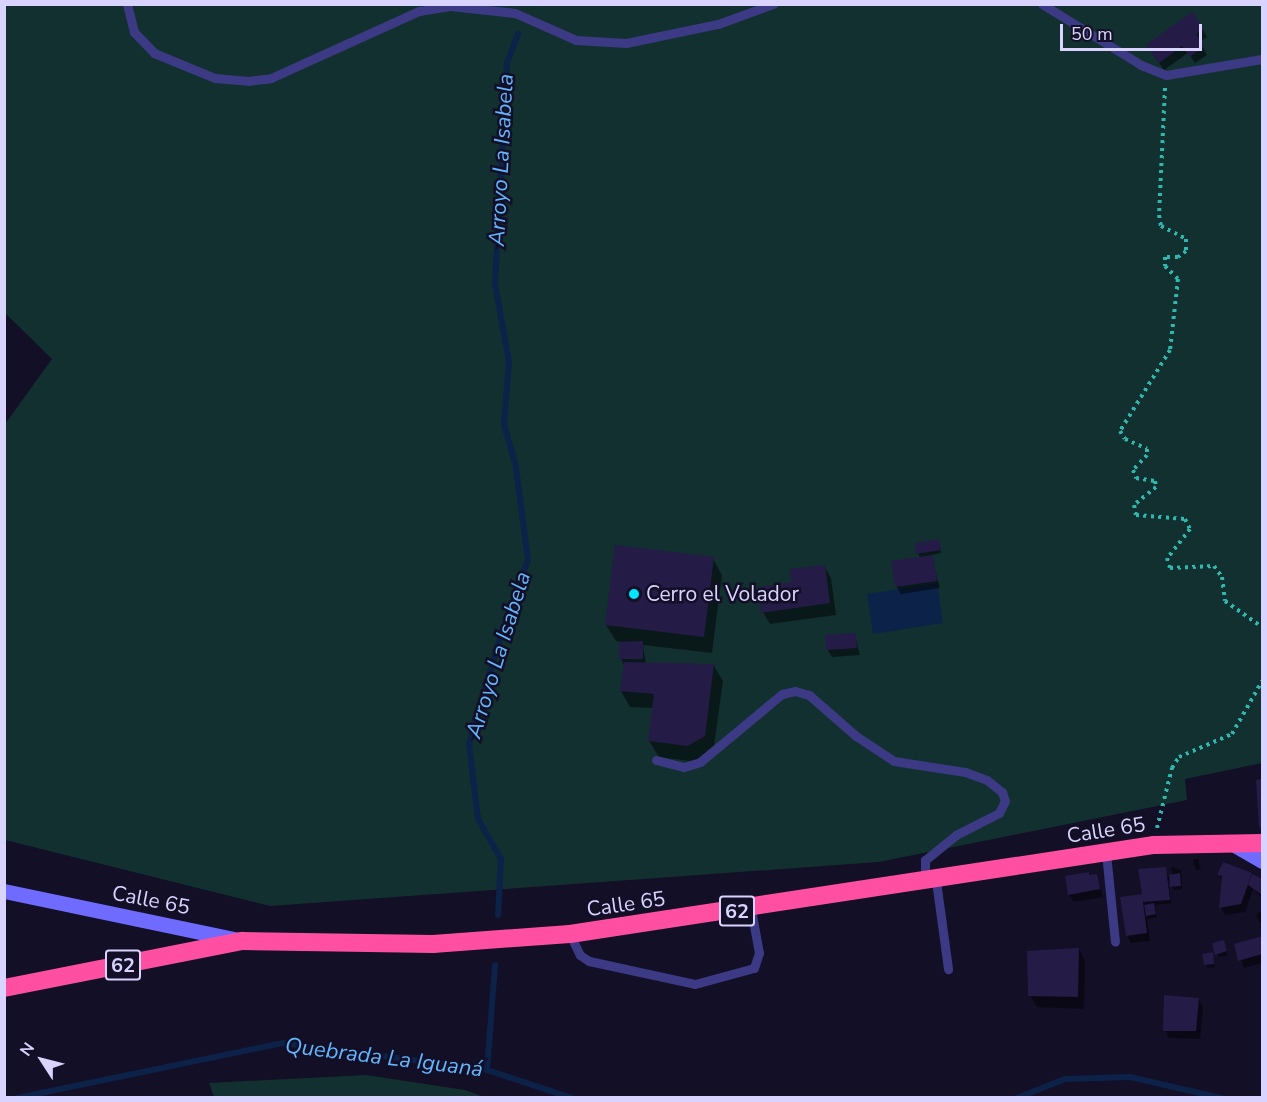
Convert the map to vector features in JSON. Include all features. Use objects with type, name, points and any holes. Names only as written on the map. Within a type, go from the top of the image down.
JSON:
[{"type":"highway","name":"Calle 65","points":[[242,941],[433,944],[570,934],[751,909],[1154,845],[1258,842]]},
{"type":"highway","name":"62","points":[[4,988],[242,941]]},
{"type":"main road","points":[[1229,842],[1263,861]]},
{"type":"main road","name":"Calle 65","points":[[4,891],[242,941]]},
{"type":"lane","points":[[127,4],[134,32],[154,53],[215,78],[248,81],[271,78],[419,11],[450,6],[515,13],[576,40],[626,43],[718,24],[773,4]]},
{"type":"lane","points":[[1041,4],[1141,65],[1166,75],[1263,59]]},
{"type":"lane","points":[[656,760],[684,767],[700,762],[782,694],[809,695],[856,736],[894,761],[965,772],[987,780],[1002,792],[1005,801],[999,813],[956,835],[925,860],[948,969]]},
{"type":"lane","points":[[1106,853],[1115,942]]},
{"type":"lane","points":[[570,934],[580,955],[589,961],[695,984],[754,968],[759,953],[751,909]]},
{"type":"path","points":[[1166,75],[1159,215],[1161,226],[1186,239],[1186,251],[1178,257],[1165,257],[1165,266],[1178,279],[1170,350],[1120,431],[1125,439],[1147,449],[1148,455],[1133,470],[1136,478],[1155,481],[1156,487],[1134,505],[1136,515],[1185,519],[1191,529],[1167,558],[1170,568],[1215,566],[1222,577],[1225,601],[1263,627]]},
{"type":"path","points":[[1154,845],[1172,768],[1179,757],[1232,734],[1263,681]]},
{"type":"green space","name":"Cerro el Volador","points":[[5,5],[1262,5],[1262,763],[1185,779],[1187,800],[879,862],[270,906],[5,840],[5,424],[52,359],[5,313]]},
{"type":"green space","points":[[366,1075],[465,1090],[484,1097],[214,1097],[209,1083]]},
{"type":"water","points":[[937,583],[943,623],[873,634],[867,594]]},
{"type":"building","points":[[1192,12],[1204,29],[1196,34],[1204,46],[1190,57],[1182,46],[1159,63],[1146,45]]},
{"type":"building","points":[[939,539],[941,550],[916,554],[915,543]]},
{"type":"building","points":[[615,545],[714,557],[704,637],[605,625]]},
{"type":"building","points":[[933,555],[937,581],[895,587],[891,561]]},
{"type":"building","points":[[825,565],[830,603],[761,613],[758,587],[791,582],[790,569]]},
{"type":"building","points":[[856,633],[857,648],[826,650],[825,635]]},
{"type":"building","points":[[643,641],[643,659],[619,659],[619,642]]},
{"type":"building","points":[[624,662],[714,664],[705,736],[688,746],[648,741],[654,694],[620,691]]},
{"type":"building","points":[[1262,779],[1262,827],[1259,828],[1256,780]]},
{"type":"building","points":[[1223,862],[1252,873],[1241,904],[1219,908],[1222,876],[1217,875]]},
{"type":"building","points":[[1166,867],[1170,900],[1143,902],[1147,933],[1126,936],[1120,897],[1142,894],[1138,869]]},
{"type":"building","points":[[1089,872],[1089,875],[1097,874],[1100,889],[1068,895],[1065,876]]},
{"type":"building","points":[[1180,873],[1181,886],[1170,887],[1169,875]]},
{"type":"building","points":[[1252,874],[1262,879],[1262,895],[1248,885]]},
{"type":"building","points":[[1154,903],[1156,914],[1146,916],[1144,905]]},
{"type":"building","points":[[1262,936],[1262,954],[1238,961],[1234,944]]},
{"type":"building","points":[[1224,940],[1227,951],[1215,955],[1212,943]]},
{"type":"building","points":[[1079,948],[1078,997],[1028,996],[1027,951]]},
{"type":"building","points":[[1213,952],[1214,964],[1204,965],[1202,954]]},
{"type":"building","points":[[1164,995],[1199,998],[1196,1031],[1163,1031]]},
{"type":"waterway","name":"Arroyo La Isabela","points":[[498,915],[501,859],[478,819],[469,744],[502,631],[528,560],[516,467],[504,424],[509,362],[495,284],[507,63],[518,34]]},
{"type":"waterway","name":"Arroyo La Isabela","points":[[487,1070],[495,965]]},
{"type":"waterway","name":"Quebrada La Iguaná","points":[[17,1098],[283,1043],[487,1070],[572,1098]]},
{"type":"waterway","name":"Quebrada La Iguaná","points":[[1017,1098],[1065,1079],[1130,1077],[1221,1098]]},
{"type":"place","name":"Cerro el Volador","points":[[634,594]]}]
